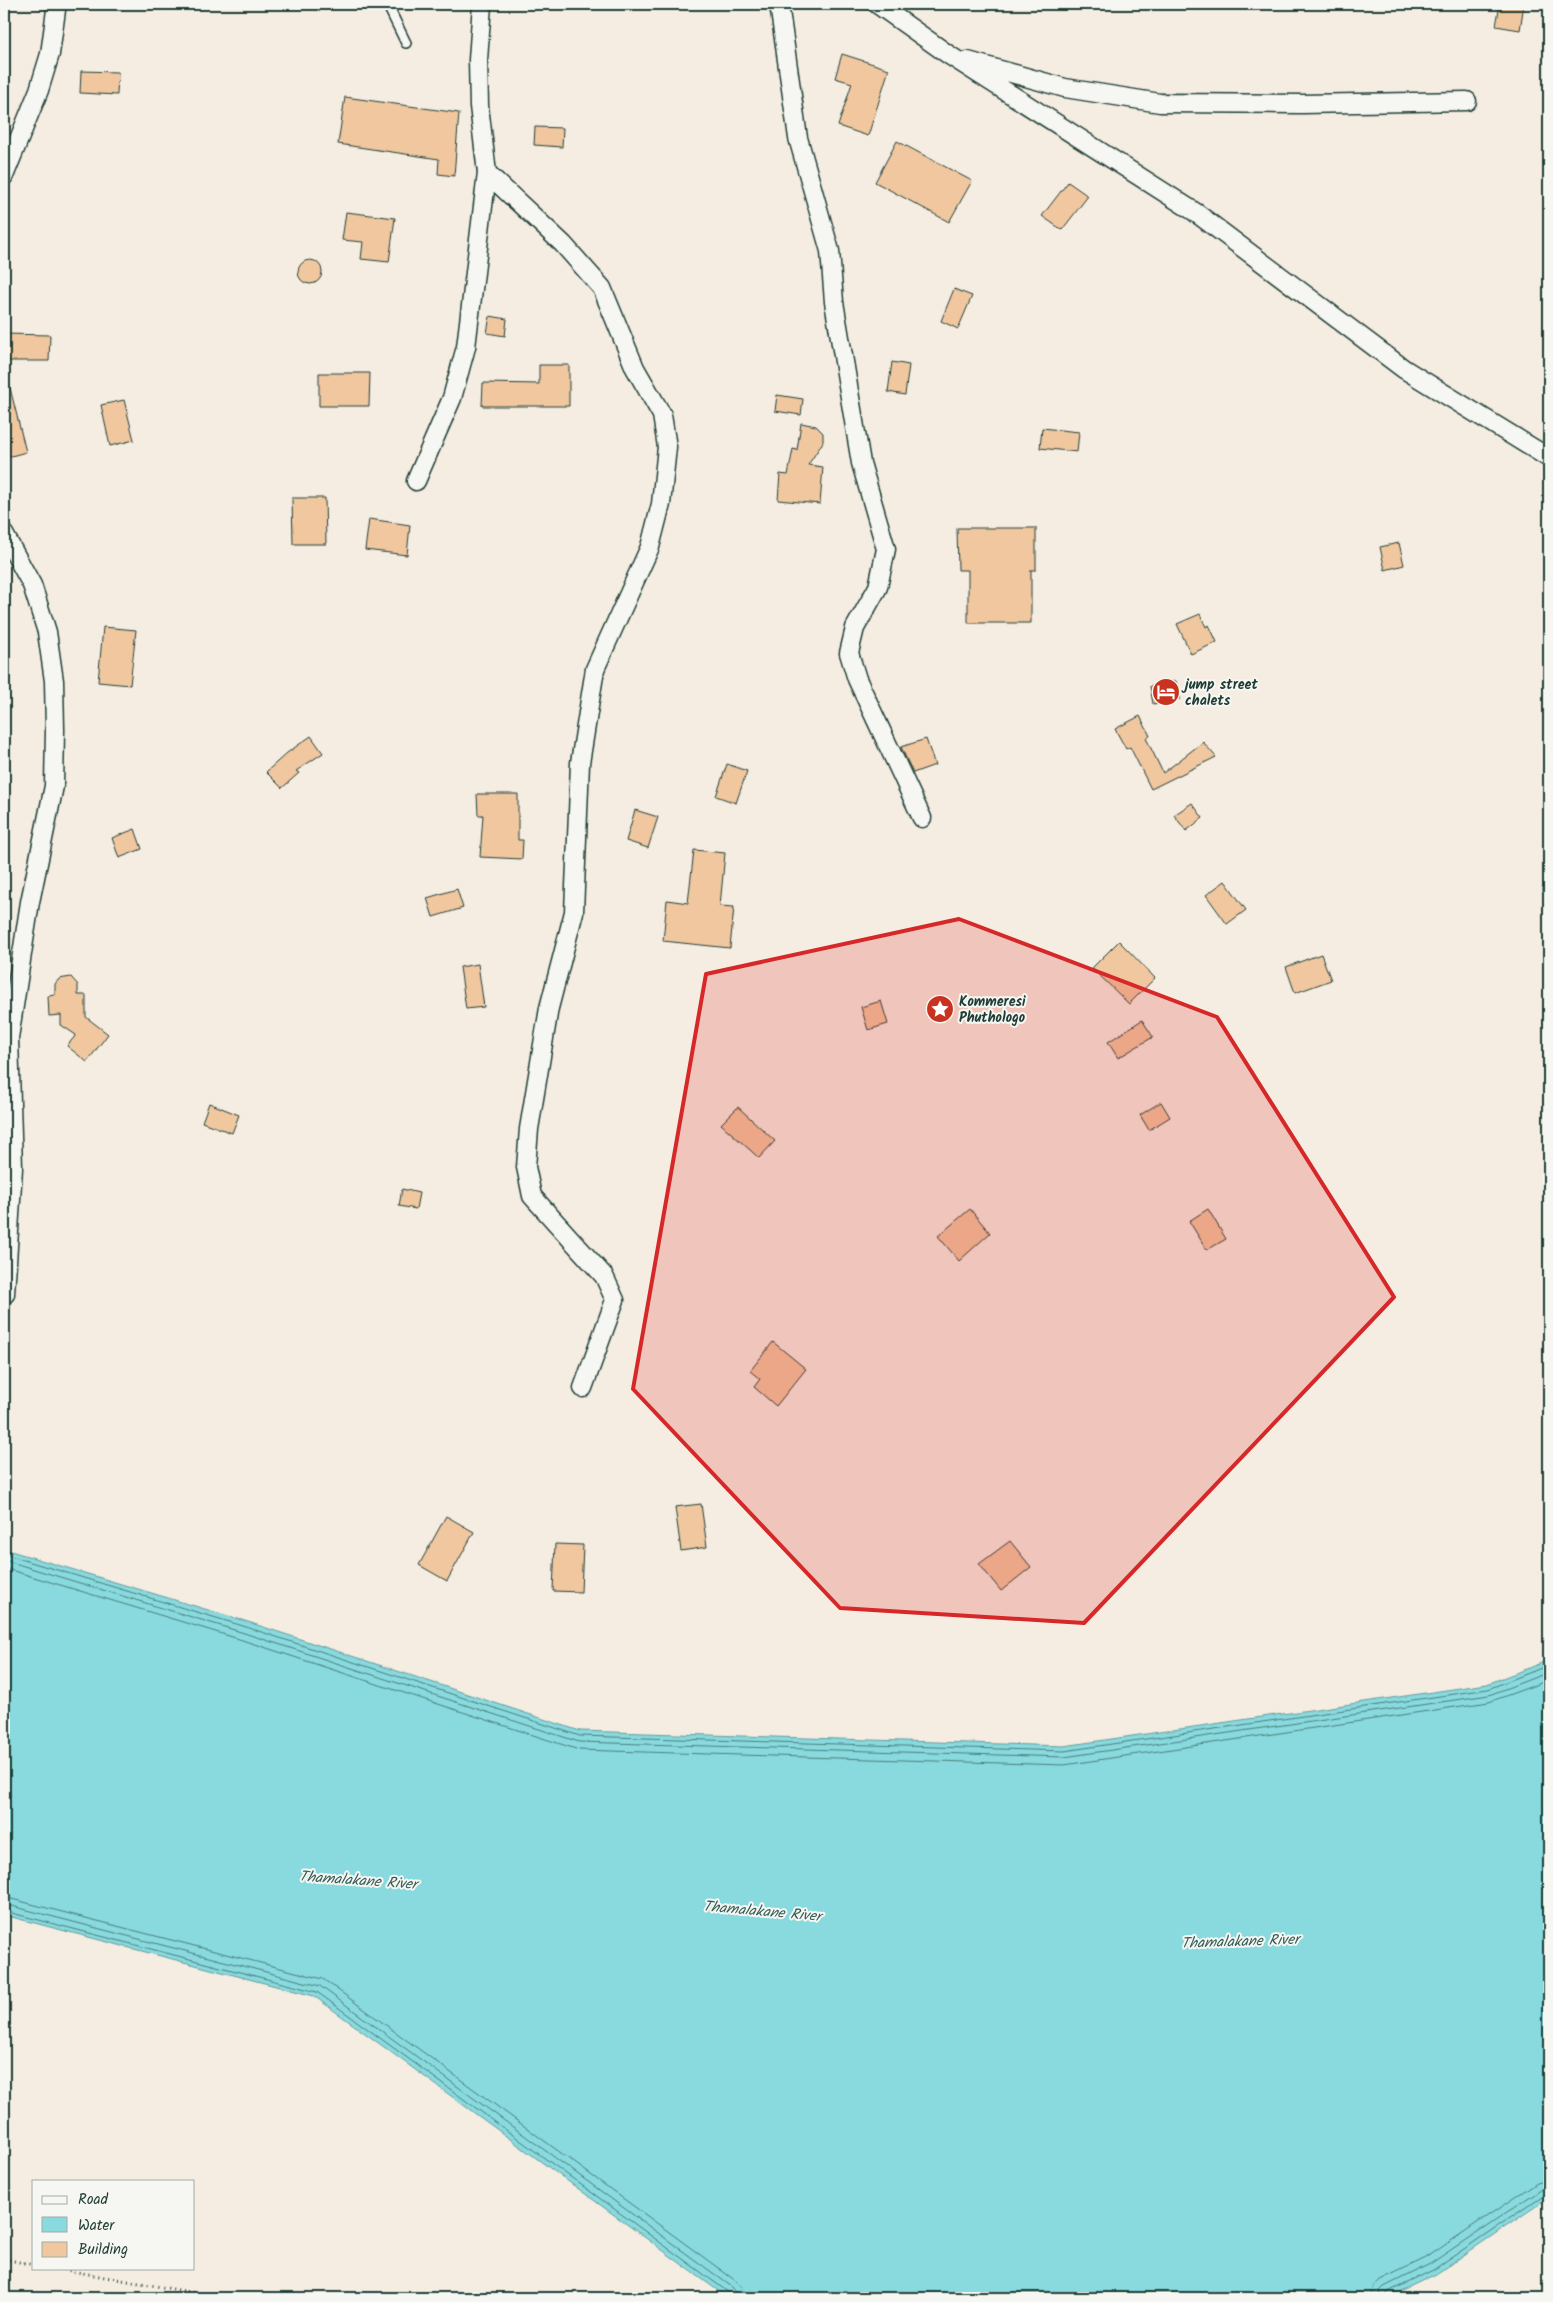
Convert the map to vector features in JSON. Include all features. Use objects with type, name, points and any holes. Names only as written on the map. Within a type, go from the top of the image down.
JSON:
[{"type":"street","points":[[4,176],[39,90],[50,54],[56,10],[55,4]]},
{"type":"street","points":[[416,481],[452,398],[466,347],[487,173],[479,106],[478,60],[482,4]]},
{"type":"street","points":[[779,4],[798,138],[830,251],[834,302],[861,464],[886,549],[878,587],[856,628],[849,653],[857,679],[922,818]]},
{"type":"street","points":[[877,4],[948,55],[1195,212],[1404,369],[1549,458]]},
{"type":"street","points":[[948,55],[1065,88],[1160,103],[1302,104],[1467,101]]},
{"type":"street","points":[[487,173],[563,244],[602,288],[635,368],[662,415],[667,447],[661,504],[650,547],[595,669],[580,763],[574,912],[548,1008],[529,1129],[526,1167],[532,1196],[604,1276],[615,1300],[583,1388]]},
{"type":"street","points":[[4,534],[32,585],[47,632],[54,681],[54,786],[30,902],[8,1018],[6,1039],[13,1168],[5,1294]]},
{"type":"lane","points":[[387,4],[406,43]]},
{"type":"path","points":[[4,2259],[32,2265]]},
{"type":"path","points":[[65,2270],[224,2298]]},
{"type":"highlighted area","points":[[959,919],[1217,1017],[1394,1297],[1084,1623],[840,1608],[633,1389],[706,974]]},
{"type":"water","name":"Thamalakane River","points":[[4,1549],[245,1621],[580,1731],[1064,1746],[1487,1684],[1549,1660],[1549,2197],[1436,2274],[1386,2298],[728,2298],[314,1996],[4,1915]]},
{"type":"building","points":[[1500,4],[1524,4],[1520,30],[1496,26]]},
{"type":"building","points":[[842,54],[889,69],[868,136],[838,126],[852,83],[835,78]]},
{"type":"building","points":[[81,71],[118,72],[117,95],[80,93]]},
{"type":"building","points":[[345,97],[459,113],[454,176],[438,174],[439,159],[338,144]]},
{"type":"building","points":[[535,127],[563,128],[562,147],[534,145]]},
{"type":"building","points":[[897,141],[972,181],[949,222],[875,182]]},
{"type":"building","points":[[1068,182],[1088,196],[1062,230],[1042,216]]},
{"type":"building","points":[[346,212],[395,218],[389,262],[361,259],[363,242],[342,240]]},
{"type":"building","points":[[310,260],[319,263],[322,272],[319,281],[310,284],[301,281],[298,272],[301,263]]},
{"type":"building","points":[[954,289],[972,296],[958,329],[941,321]]},
{"type":"building","points":[[490,316],[507,319],[505,336],[487,333]]},
{"type":"building","points":[[4,334],[50,335],[49,361],[4,361]]},
{"type":"building","points":[[892,362],[909,365],[905,395],[888,392]]},
{"type":"building","points":[[539,365],[569,365],[569,406],[482,406],[483,383],[539,384]]},
{"type":"building","points":[[319,373],[370,373],[369,406],[319,406]]},
{"type":"building","points":[[4,388],[10,388],[26,452],[4,458]]},
{"type":"building","points":[[777,395],[803,399],[801,415],[775,411]]},
{"type":"building","points":[[124,400],[134,440],[110,446],[101,405]]},
{"type":"building","points":[[801,423],[816,426],[823,433],[823,442],[808,465],[823,467],[820,504],[778,500],[780,474],[788,475],[793,449],[797,450]]},
{"type":"building","points":[[1042,428],[1079,432],[1077,452],[1040,448]]},
{"type":"building","points":[[292,498],[325,498],[326,544],[293,544]]},
{"type":"building","points":[[369,519],[410,525],[407,555],[365,550]]},
{"type":"building","points":[[957,528],[1036,528],[1036,570],[1031,570],[1031,623],[968,623],[968,570],[958,570]]},
{"type":"building","points":[[1399,543],[1404,565],[1385,570],[1380,547]]},
{"type":"building","points":[[1200,614],[1206,627],[1209,625],[1217,642],[1191,654],[1177,624]]},
{"type":"building","points":[[103,627],[136,630],[130,685],[98,682]]},
{"type":"building","points":[[1176,681],[1180,699],[1153,704],[1150,686]]},
{"type":"building","points":[[1140,716],[1150,736],[1146,738],[1163,773],[1203,742],[1216,757],[1151,789],[1130,747],[1126,749],[1115,729]]},
{"type":"building","points":[[311,736],[323,753],[296,771],[299,773],[282,788],[266,772],[287,753]]},
{"type":"building","points":[[926,739],[935,765],[913,773],[901,747]]},
{"type":"building","points":[[727,764],[747,771],[736,803],[716,796]]},
{"type":"building","points":[[477,794],[518,794],[518,840],[523,840],[522,859],[480,857],[483,815],[478,815]]},
{"type":"building","points":[[1192,803],[1203,818],[1186,831],[1174,815]]},
{"type":"building","points":[[635,810],[658,817],[648,848],[626,841]]},
{"type":"building","points":[[135,829],[142,849],[119,858],[112,838]]},
{"type":"building","points":[[694,850],[725,853],[720,906],[734,907],[730,948],[663,941],[667,900],[688,903]]},
{"type":"building","points":[[1225,881],[1246,910],[1227,924],[1206,895]]},
{"type":"building","points":[[457,889],[463,908],[433,917],[427,898]]},
{"type":"building","points":[[1119,941],[1155,978],[1129,1004],[1092,968]]},
{"type":"building","points":[[1321,954],[1331,980],[1295,993],[1286,967]]},
{"type":"building","points":[[478,964],[484,1007],[466,1009],[460,967]]},
{"type":"building","points":[[71,977],[78,985],[78,995],[86,995],[86,1017],[108,1034],[87,1062],[67,1046],[76,1035],[61,1025],[61,1015],[49,1016],[48,996],[55,995],[55,984],[59,979]]},
{"type":"building","points":[[881,1001],[888,1024],[868,1030],[861,1007]]},
{"type":"building","points":[[1142,1020],[1153,1037],[1118,1058],[1108,1042]]},
{"type":"building","points":[[1161,1102],[1170,1117],[1149,1130],[1140,1115]]},
{"type":"building","points":[[209,1103],[239,1115],[232,1133],[202,1122]]},
{"type":"building","points":[[738,1107],[775,1141],[759,1158],[721,1124]]},
{"type":"building","points":[[402,1189],[419,1193],[416,1209],[399,1206]]},
{"type":"building","points":[[970,1209],[990,1233],[959,1261],[938,1236]]},
{"type":"building","points":[[1208,1209],[1226,1239],[1207,1250],[1189,1221]]},
{"type":"building","points":[[773,1342],[806,1369],[776,1406],[754,1387],[760,1379],[750,1371]]},
{"type":"building","points":[[701,1504],[707,1547],[681,1551],[675,1507]]},
{"type":"building","points":[[446,1516],[474,1532],[447,1581],[419,1565]]},
{"type":"building","points":[[1010,1541],[1031,1567],[1001,1591],[979,1564]]},
{"type":"building","points":[[555,1544],[583,1545],[581,1592],[553,1591]]},
{"type":"place","name":"jump street chalets","points":[[1166,692]]},
{"type":"place","name":"Kommeresi Phuthologo","points":[[940,1009]]}]
